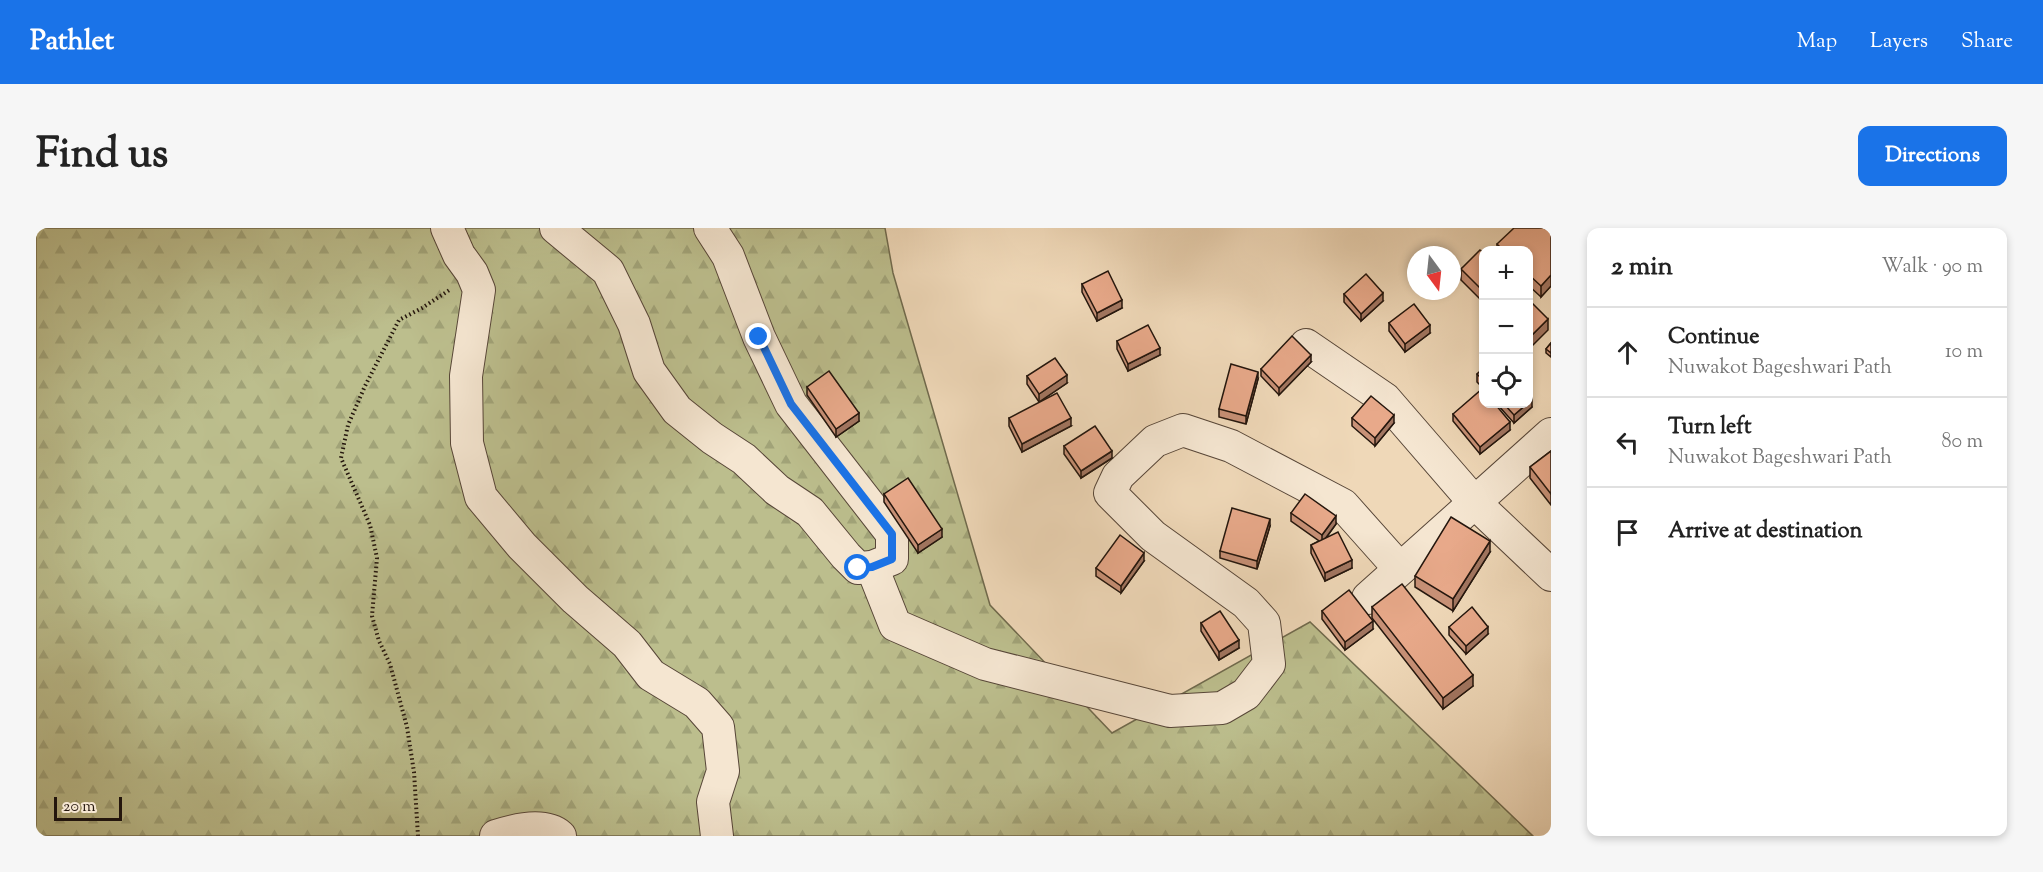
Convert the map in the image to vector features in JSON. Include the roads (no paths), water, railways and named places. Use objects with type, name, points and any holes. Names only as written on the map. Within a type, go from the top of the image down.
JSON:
[{"type":"street","points":[[447,228],[479,290],[466,376],[467,443],[481,497],[522,546],[575,599],[627,644],[651,675],[697,703],[718,727],[723,771],[713,802],[717,836]]},
{"type":"street","points":[[556,228],[608,271],[634,324],[649,371],[676,410],[744,459],[777,490],[810,512],[858,568],[872,567],[892,559],[892,534],[791,404],[759,337],[728,256],[710,228]]},
{"type":"street","points":[[1306,345],[1385,399],[1475,503],[1551,575]]},
{"type":"street","points":[[872,567],[895,625],[985,664],[1170,711],[1222,708],[1246,694],[1269,664],[1264,623],[1246,603],[1153,536],[1110,493],[1118,476],[1155,441],[1183,430],[1231,446],[1343,505],[1400,569]]},
{"type":"street","points":[[1368,598],[1551,434]]},
{"type":"street","points":[[496,836],[523,828],[555,832],[560,836]]}]
